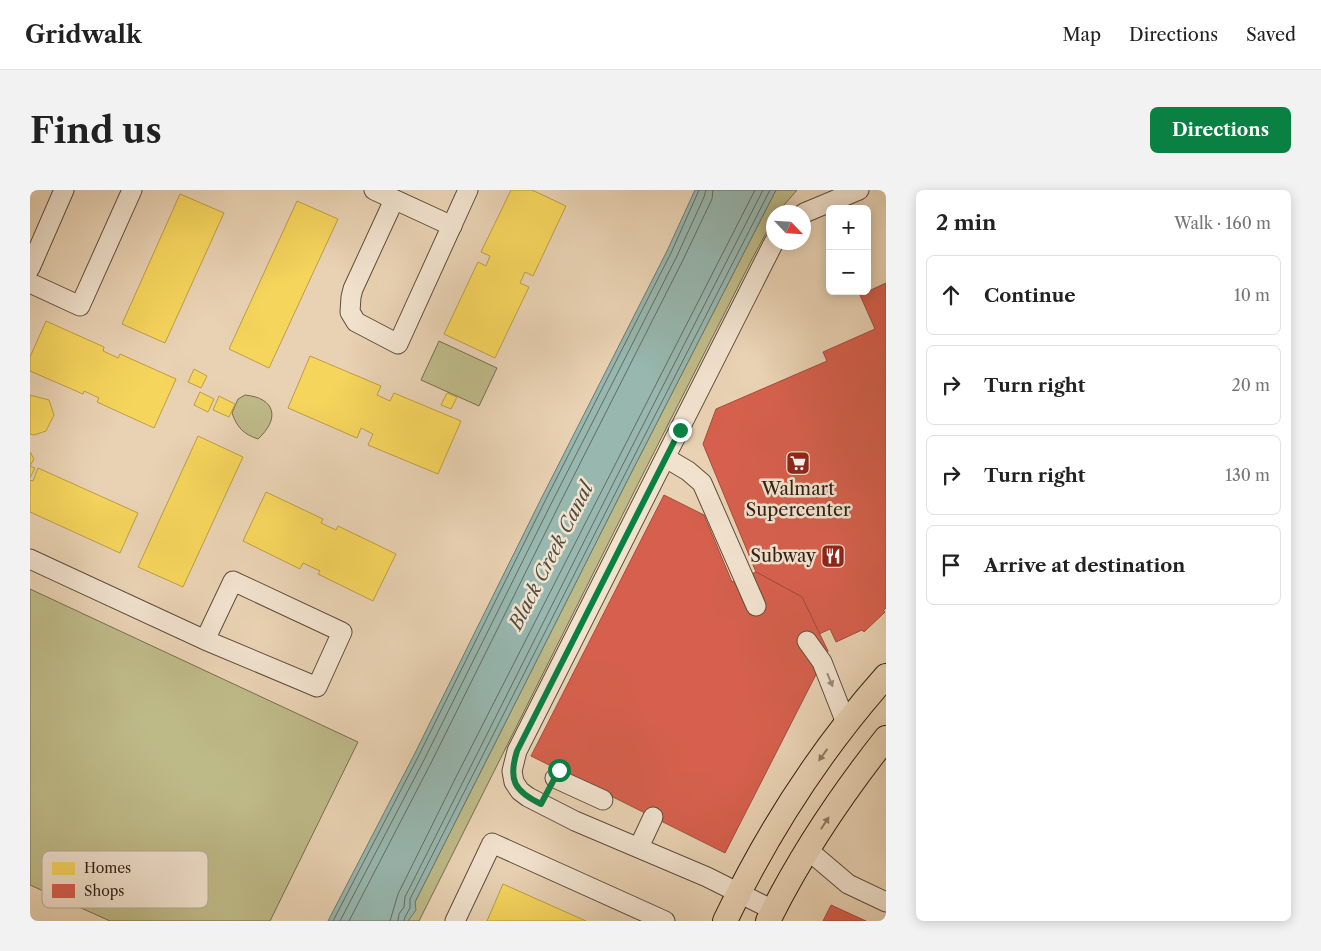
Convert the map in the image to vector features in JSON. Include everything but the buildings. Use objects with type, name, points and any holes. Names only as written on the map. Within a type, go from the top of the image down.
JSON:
[{"type":"main road","points":[[725,921],[738,893],[780,820],[846,723],[886,676]]},
{"type":"main road","points":[[771,916],[808,850],[854,781],[886,738]]},
{"type":"street","points":[[30,268],[64,190]]},
{"type":"street","points":[[30,283],[80,306],[132,190]]},
{"type":"street","points":[[374,190],[452,226]]},
{"type":"street","points":[[394,200],[356,282],[350,305],[352,317],[356,322],[398,344],[468,190]]},
{"type":"street","points":[[811,209],[859,190]]},
{"type":"street","points":[[770,250],[517,751],[512,771],[514,782],[520,791],[541,804],[738,893],[771,916]]},
{"type":"street","points":[[666,458],[683,468],[702,484],[756,606]]},
{"type":"street","points":[[30,559],[205,640],[316,688],[342,632],[233,581],[205,640]]},
{"type":"street","points":[[807,641],[822,662],[846,723]]},
{"type":"street","points":[[541,804],[557,774],[604,796],[592,828]]},
{"type":"street","points":[[639,847],[653,817]]},
{"type":"street","points":[[455,921],[492,843],[665,921]]},
{"type":"street","points":[[808,850],[848,884],[886,902]]},
{"type":"shaded area","points":[[776,190],[797,190],[784,205],[768,205]]},
{"type":"shaded area","points":[[766,210],[766,233],[419,921],[408,921],[415,910],[415,902]]},
{"type":"shaded area","points":[[439,341],[497,368],[479,406],[421,380]]},
{"type":"shaded area","points":[[245,395],[263,400],[269,405],[271,411],[270,424],[258,439],[248,435],[241,429],[232,413],[238,399]]},
{"type":"shaded area","points":[[30,589],[358,742],[270,921],[110,921],[81,908],[208,908],[208,851],[42,851],[42,890],[30,885]]},
{"type":"water","name":"Black Creek Canal","points":[[695,190],[776,190],[768,205],[766,205],[766,210],[415,902],[416,910],[408,921],[328,921],[414,755],[667,251]]},
{"type":"place","name":"Walmart Supercenter","points":[[798,463]]},
{"type":"place","name":"Subway","points":[[833,556]]},
{"type":"route","points":[[559,770],[541,804],[520,791],[514,782],[512,771],[517,751],[680,430]]}]
